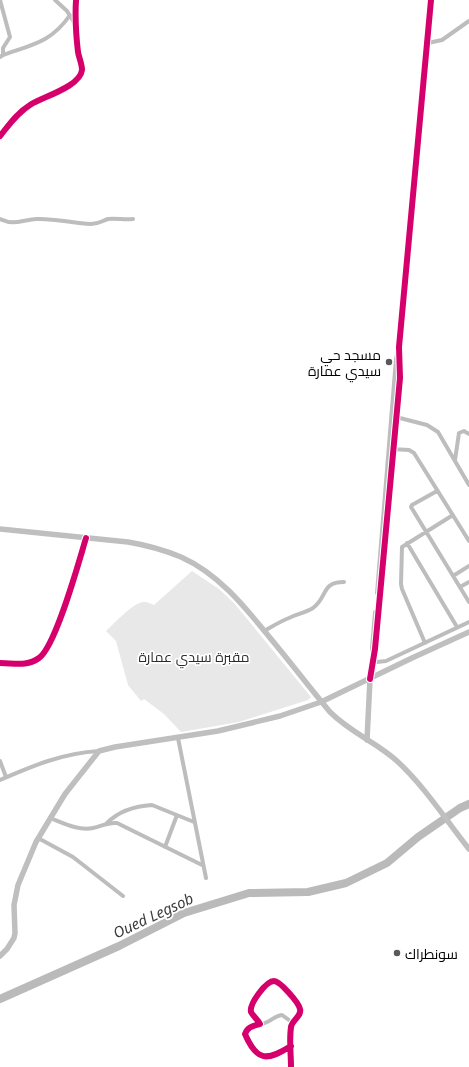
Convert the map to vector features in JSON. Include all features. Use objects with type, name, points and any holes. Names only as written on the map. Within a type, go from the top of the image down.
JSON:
[{"type":"main road","points":[[0,529],[128,542],[181,557],[197,566],[227,588],[239,600],[321,702],[341,723],[384,750],[397,761],[421,787],[469,850]]},
{"type":"main road","points":[[0,956],[7,949],[14,938],[14,905],[18,885],[24,867],[38,838],[65,794],[99,751],[115,747],[218,732],[321,702],[469,632]]},
{"type":"main road","points":[[367,740],[370,679]]},
{"type":"street","points":[[0,0],[10,37],[4,48],[2,56]]},
{"type":"street","points":[[55,0],[70,15],[76,29]]},
{"type":"street","points":[[0,136],[21,111],[73,83],[80,74],[82,70],[78,52],[76,29],[76,0]]},
{"type":"street","points":[[391,449],[400,378],[399,347],[431,0]]},
{"type":"street","points":[[2,56],[43,41],[57,31],[70,15]]},
{"type":"street","points":[[428,43],[442,40],[469,21]]},
{"type":"street","points":[[0,219],[8,223],[36,219],[67,220],[90,224],[101,223],[107,219],[133,219]]},
{"type":"street","points":[[370,679],[391,449],[396,359],[399,347]]},
{"type":"street","points":[[396,417],[432,427],[438,432],[469,485]]},
{"type":"street","points":[[455,460],[459,433],[462,431],[469,434]]},
{"type":"street","points":[[391,449],[411,451],[469,541]]},
{"type":"street","points":[[437,490],[411,506],[469,602]]},
{"type":"street","points":[[425,643],[401,584],[402,547],[453,515]]},
{"type":"street","points":[[0,662],[28,664],[39,658],[45,650],[57,626],[70,591],[86,538]]},
{"type":"street","points":[[407,543],[457,627]]},
{"type":"street","points":[[453,576],[469,566]]},
{"type":"street","points":[[264,631],[280,622],[312,608],[317,604],[329,586],[336,582],[344,582]]},
{"type":"street","points":[[460,587],[469,582]]},
{"type":"street","points":[[372,661],[386,661],[469,622]]},
{"type":"street","points":[[408,650],[412,658]]},
{"type":"street","points":[[386,661],[388,669]]},
{"type":"street","points":[[178,738],[206,878]]},
{"type":"street","points":[[0,780],[56,758],[84,752],[99,751]]},
{"type":"street","points":[[0,761],[6,777]]},
{"type":"street","points":[[50,818],[68,826],[85,829],[98,827],[122,812],[144,805],[152,805],[194,822]]},
{"type":"street","points":[[165,847],[178,815]]},
{"type":"street","points":[[106,823],[113,823],[122,826],[202,864]]},
{"type":"street","points":[[38,838],[73,858],[122,896]]},
{"type":"street","points":[[260,1024],[252,1013],[252,1007],[259,993],[265,986],[272,981],[279,982],[299,1005],[300,1013],[291,1026],[291,1067]]},
{"type":"street","points":[[291,1046],[268,1057],[263,1057],[252,1048],[245,1034],[251,1026],[265,1024],[276,1016],[282,1015],[293,1023]]},
{"type":"green space","name":"مقبرة سيدي عمارة","points":[[192,571],[219,589],[234,603],[311,697],[308,700],[239,722],[181,732],[164,714],[144,699],[141,701],[128,685],[116,641],[106,631],[135,605],[145,602],[154,605]]},
{"type":"waterway","name":"Oued Legsob","points":[[0,999],[119,946],[184,913],[249,893],[308,892],[346,883],[387,863],[418,837],[460,808],[469,804]]},
{"type":"cycle path","points":[[0,136],[25,108],[60,91],[75,82],[80,76],[82,66],[78,52],[76,0]]},
{"type":"cycle path","points":[[370,679],[375,649],[400,378],[399,347],[431,0]]},
{"type":"cycle path","points":[[0,663],[30,663],[39,658],[46,650],[53,637],[73,583],[86,538]]},
{"type":"cycle path","points":[[291,1046],[283,1051],[275,1054],[264,1056],[258,1054],[254,1050],[245,1034],[249,1028],[260,1024],[251,1012],[251,1008],[255,999],[263,989],[274,981],[289,993],[300,1009],[300,1014],[293,1022],[291,1027],[290,1042],[290,1047],[291,1067]]},
{"type":"place","name":"مسجد حي سيدي عمارة","points":[[389,362]]},
{"type":"place","name":"سونطراك","points":[[397,953]]}]
